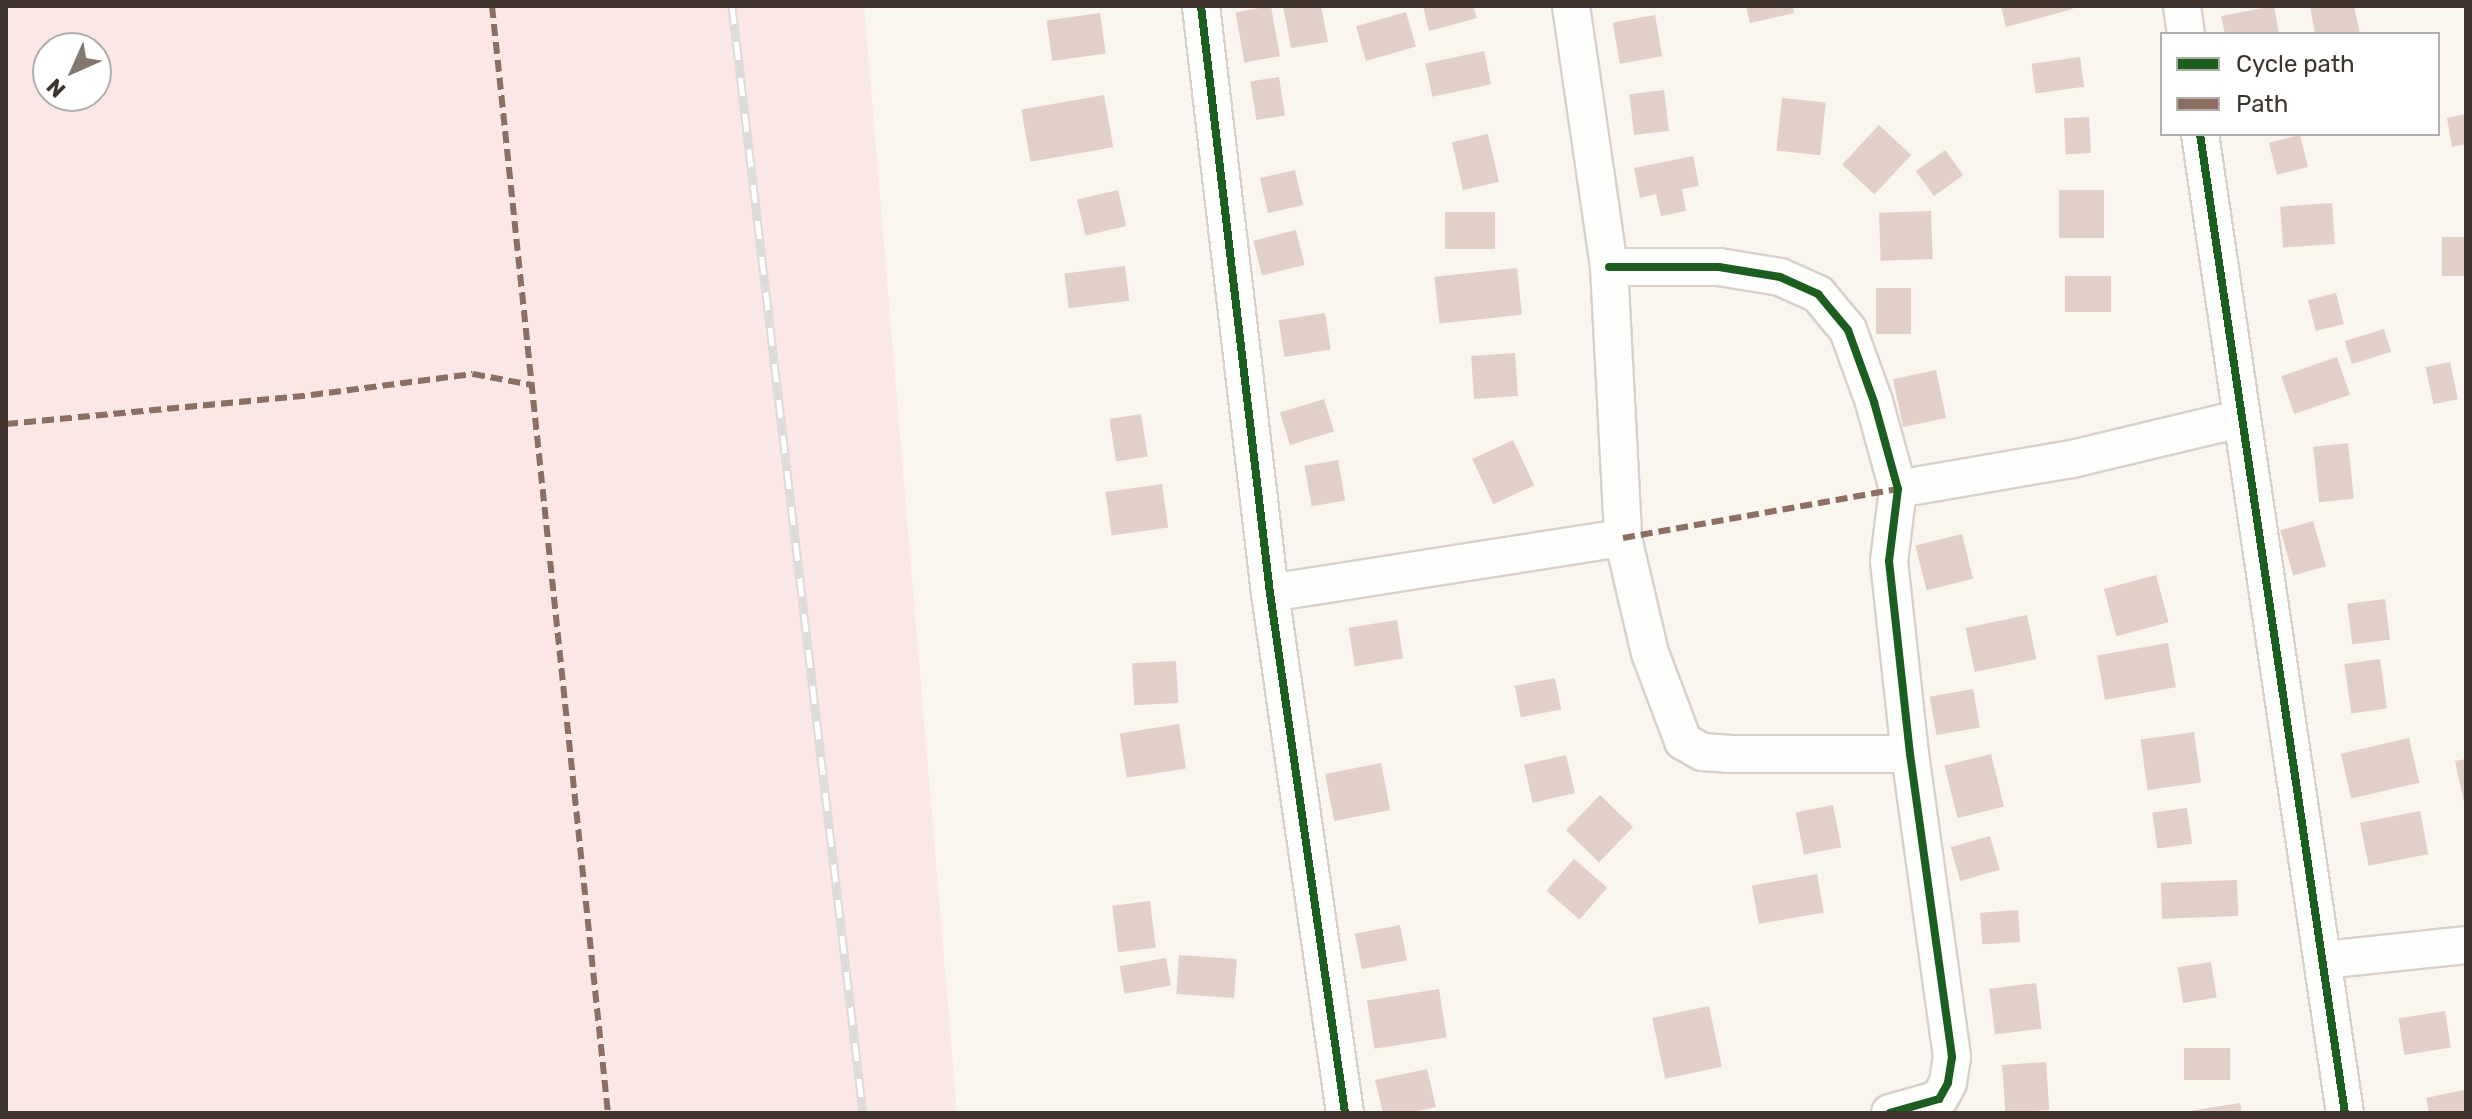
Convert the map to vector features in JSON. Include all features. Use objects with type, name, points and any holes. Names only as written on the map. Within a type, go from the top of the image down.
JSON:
[{"type":"street","points":[[1201,6],[1270,593],[1345,1113]]},
{"type":"street","points":[[1571,6],[1609,267],[1623,538],[1650,653],[1683,741],[1702,752],[1728,754],[1910,754]]},
{"type":"street","points":[[2182,6],[2186,32]]},
{"type":"street","points":[[2200,136],[2239,419],[2345,1113]]},
{"type":"street","points":[[1609,267],[1719,267],[1780,277],[1818,294],[1848,330],[1874,402],[1898,489],[1889,561],[1910,754],[1952,1057],[1948,1083],[1939,1099],[1890,1113]]},
{"type":"street","points":[[1898,489],[2072,459],[2239,419]]},
{"type":"street","points":[[1270,593],[1623,538]]},
{"type":"street","points":[[2324,960],[2466,945]]},
{"type":"shaded area","points":[[6,6],[864,6],[957,1113],[6,1113]]},
{"type":"building","points":[[1271,6],[1280,56],[1244,62],[1236,12]]},
{"type":"building","points":[[1283,6],[1321,6],[1328,42],[1291,48]]},
{"type":"building","points":[[1423,6],[1473,6],[1477,18],[1429,31]]},
{"type":"building","points":[[1746,6],[1793,6],[1794,13],[1750,23]]},
{"type":"building","points":[[2001,6],[2072,6],[2073,9],[2006,27]]},
{"type":"building","points":[[2274,6],[2279,32],[2225,32],[2221,16]]},
{"type":"building","points":[[2310,6],[2354,6],[2360,32],[2315,32]]},
{"type":"building","points":[[1406,12],[1416,47],[1366,61],[1356,26]]},
{"type":"building","points":[[1100,13],[1106,54],[1052,61],[1047,21]]},
{"type":"building","points":[[1655,15],[1662,56],[1620,64],[1613,22]]},
{"type":"building","points":[[1484,51],[1491,84],[1432,97],[1425,63]]},
{"type":"building","points":[[2080,57],[2084,87],[2036,94],[2031,64]]},
{"type":"building","points":[[1279,77],[1285,116],[1256,120],[1250,82]]},
{"type":"building","points":[[1664,90],[1669,131],[1634,135],[1629,94]]},
{"type":"building","points":[[1104,95],[1113,147],[1030,162],[1021,110]]},
{"type":"building","points":[[1782,98],[1826,103],[1820,155],[1776,151]]},
{"type":"building","points":[[2466,114],[2466,144],[2452,147],[2447,118]]},
{"type":"building","points":[[2089,117],[2091,153],[2066,154],[2064,118]]},
{"type":"building","points":[[1879,125],[1911,155],[1874,195],[1842,164]]},
{"type":"building","points":[[1488,134],[1499,182],[1463,190],[1452,142]]},
{"type":"building","points":[[2300,136],[2308,167],[2277,175],[2269,143]]},
{"type":"building","points":[[1945,150],[1963,175],[1934,196],[1916,171]]},
{"type":"building","points":[[1693,156],[1699,186],[1682,189],[1686,211],[1661,216],[1656,194],[1640,198],[1634,168]]},
{"type":"building","points":[[1295,170],[1303,205],[1268,213],[1260,178]]},
{"type":"building","points":[[1118,190],[1126,226],[1085,235],[1077,199]]},
{"type":"building","points":[[2059,190],[2104,190],[2104,238],[2059,238]]},
{"type":"building","points":[[2332,203],[2335,244],[2283,248],[2280,207]]},
{"type":"building","points":[[1931,211],[1933,259],[1881,261],[1879,213]]},
{"type":"building","points":[[1445,212],[1495,212],[1495,249],[1445,249]]},
{"type":"building","points":[[1296,230],[1305,265],[1262,276],[1253,241]]},
{"type":"building","points":[[2442,237],[2466,237],[2466,276],[2442,276]]},
{"type":"building","points":[[1125,266],[1129,301],[1069,308],[1064,273]]},
{"type":"building","points":[[1517,268],[1522,315],[1439,323],[1434,277]]},
{"type":"building","points":[[2065,276],[2111,276],[2111,312],[2065,312]]},
{"type":"building","points":[[1876,288],[1911,288],[1911,334],[1876,334]]},
{"type":"building","points":[[2336,293],[2344,324],[2316,331],[2308,300]]},
{"type":"building","points":[[1325,313],[1331,350],[1284,357],[1279,320]]},
{"type":"building","points":[[2384,329],[2391,352],[2352,364],[2345,341]]},
{"type":"building","points":[[1515,353],[1518,396],[1474,399],[1471,356]]},
{"type":"building","points":[[2337,357],[2350,395],[2294,414],[2281,376]]},
{"type":"building","points":[[2450,362],[2458,399],[2433,404],[2426,367]]},
{"type":"building","points":[[1936,370],[1946,418],[1903,427],[1893,379]]},
{"type":"building","points":[[1324,399],[1334,432],[1290,445],[1280,412]]},
{"type":"building","points":[[1141,414],[1148,456],[1116,461],[1109,419]]},
{"type":"building","points":[[1513,440],[1534,485],[1493,504],[1472,459]]},
{"type":"building","points":[[2348,443],[2354,499],[2319,502],[2313,447]]},
{"type":"building","points":[[1338,460],[1345,500],[1312,506],[1305,466]]},
{"type":"building","points":[[1162,484],[1168,528],[1112,536],[1106,492]]},
{"type":"building","points":[[2313,521],[2326,566],[2293,576],[2280,530]]},
{"type":"building","points":[[1962,534],[1973,579],[1927,590],[1915,546]]},
{"type":"building","points":[[2156,575],[2169,622],[2117,636],[2104,589]]},
{"type":"building","points":[[2385,599],[2390,640],[2352,644],[2347,604]]},
{"type":"building","points":[[2027,615],[2036,659],[1975,672],[1965,628]]},
{"type":"building","points":[[1397,620],[1403,659],[1355,666],[1349,628]]},
{"type":"building","points":[[2168,643],[2176,687],[2105,700],[2097,656]]},
{"type":"building","points":[[2380,659],[2387,709],[2351,714],[2344,664]]},
{"type":"building","points":[[1176,661],[1178,703],[1134,705],[1132,663]]},
{"type":"building","points":[[1555,678],[1561,709],[1521,717],[1515,686]]},
{"type":"building","points":[[1973,689],[1980,727],[1936,735],[1930,697]]},
{"type":"building","points":[[1179,724],[1186,768],[1127,778],[1120,733]]},
{"type":"building","points":[[2194,732],[2201,783],[2148,790],[2141,740]]},
{"type":"building","points":[[2409,738],[2419,783],[2351,799],[2341,754]]},
{"type":"building","points":[[1991,754],[2004,806],[1957,818],[1944,766]]},
{"type":"building","points":[[1566,755],[1575,793],[1533,803],[1524,765]]},
{"type":"building","points":[[2466,759],[2466,807],[2465,807],[2455,761]]},
{"type":"building","points":[[1381,763],[1390,810],[1334,821],[1325,774]]},
{"type":"building","points":[[1600,795],[1633,827],[1599,862],[1566,830]]},
{"type":"building","points":[[1833,805],[1841,847],[1804,854],[1796,812]]},
{"type":"building","points":[[2187,808],[2192,844],[2157,849],[2152,813]]},
{"type":"building","points":[[2420,811],[2428,854],[2369,866],[2360,823]]},
{"type":"building","points":[[1990,836],[2000,870],[1960,881],[1951,847]]},
{"type":"building","points":[[1574,859],[1607,888],[1580,920],[1546,891]]},
{"type":"building","points":[[1817,874],[1824,912],[1759,924],[1752,885]]},
{"type":"building","points":[[2237,880],[2238,916],[2162,919],[2161,883]]},
{"type":"building","points":[[1150,901],[1156,948],[1118,952],[1112,906]]},
{"type":"building","points":[[2018,910],[2020,942],[1982,945],[1980,913]]},
{"type":"building","points":[[1400,925],[1407,960],[1362,969],[1355,934]]},
{"type":"building","points":[[1179,955],[1237,959],[1234,998],[1176,994]]},
{"type":"building","points":[[1166,958],[1171,986],[1125,994],[1120,966]]},
{"type":"building","points":[[2211,962],[2217,998],[2183,1003],[2177,967]]},
{"type":"building","points":[[2036,983],[2042,1029],[1995,1034],[1989,989]]},
{"type":"building","points":[[1439,989],[1447,1037],[1375,1049],[1367,1000]]},
{"type":"building","points":[[1709,1006],[1722,1067],[1665,1079],[1652,1018]]},
{"type":"building","points":[[2445,1011],[2451,1048],[2404,1055],[2399,1018]]},
{"type":"building","points":[[2184,1048],[2230,1048],[2230,1080],[2184,1080]]},
{"type":"building","points":[[2046,1062],[2049,1110],[2005,1113],[2002,1065]]},
{"type":"building","points":[[1427,1069],[1436,1107],[1409,1113],[1383,1113],[1375,1080]]},
{"type":"building","points":[[2464,1090],[2466,1113],[2429,1113],[2426,1098]]},
{"type":"building","points":[[2240,1103],[2242,1113],[2190,1113],[2190,1111]]},
{"type":"railway","points":[[732,6],[863,1113]]},
{"type":"marked path","points":[[492,6],[608,1113]]},
{"type":"marked path","points":[[6,424],[311,395],[473,374],[532,385]]},
{"type":"marked path","points":[[1623,538],[1898,489]]},
{"type":"cycle path","points":[[1201,6],[1270,593],[1345,1113]]},
{"type":"cycle path","points":[[2200,136],[2345,1113]]},
{"type":"cycle path","points":[[1609,267],[1719,267],[1780,277],[1818,294],[1848,330],[1874,402],[1898,489],[1889,561],[1910,754],[1952,1057],[1948,1083],[1939,1099],[1890,1113]]}]
